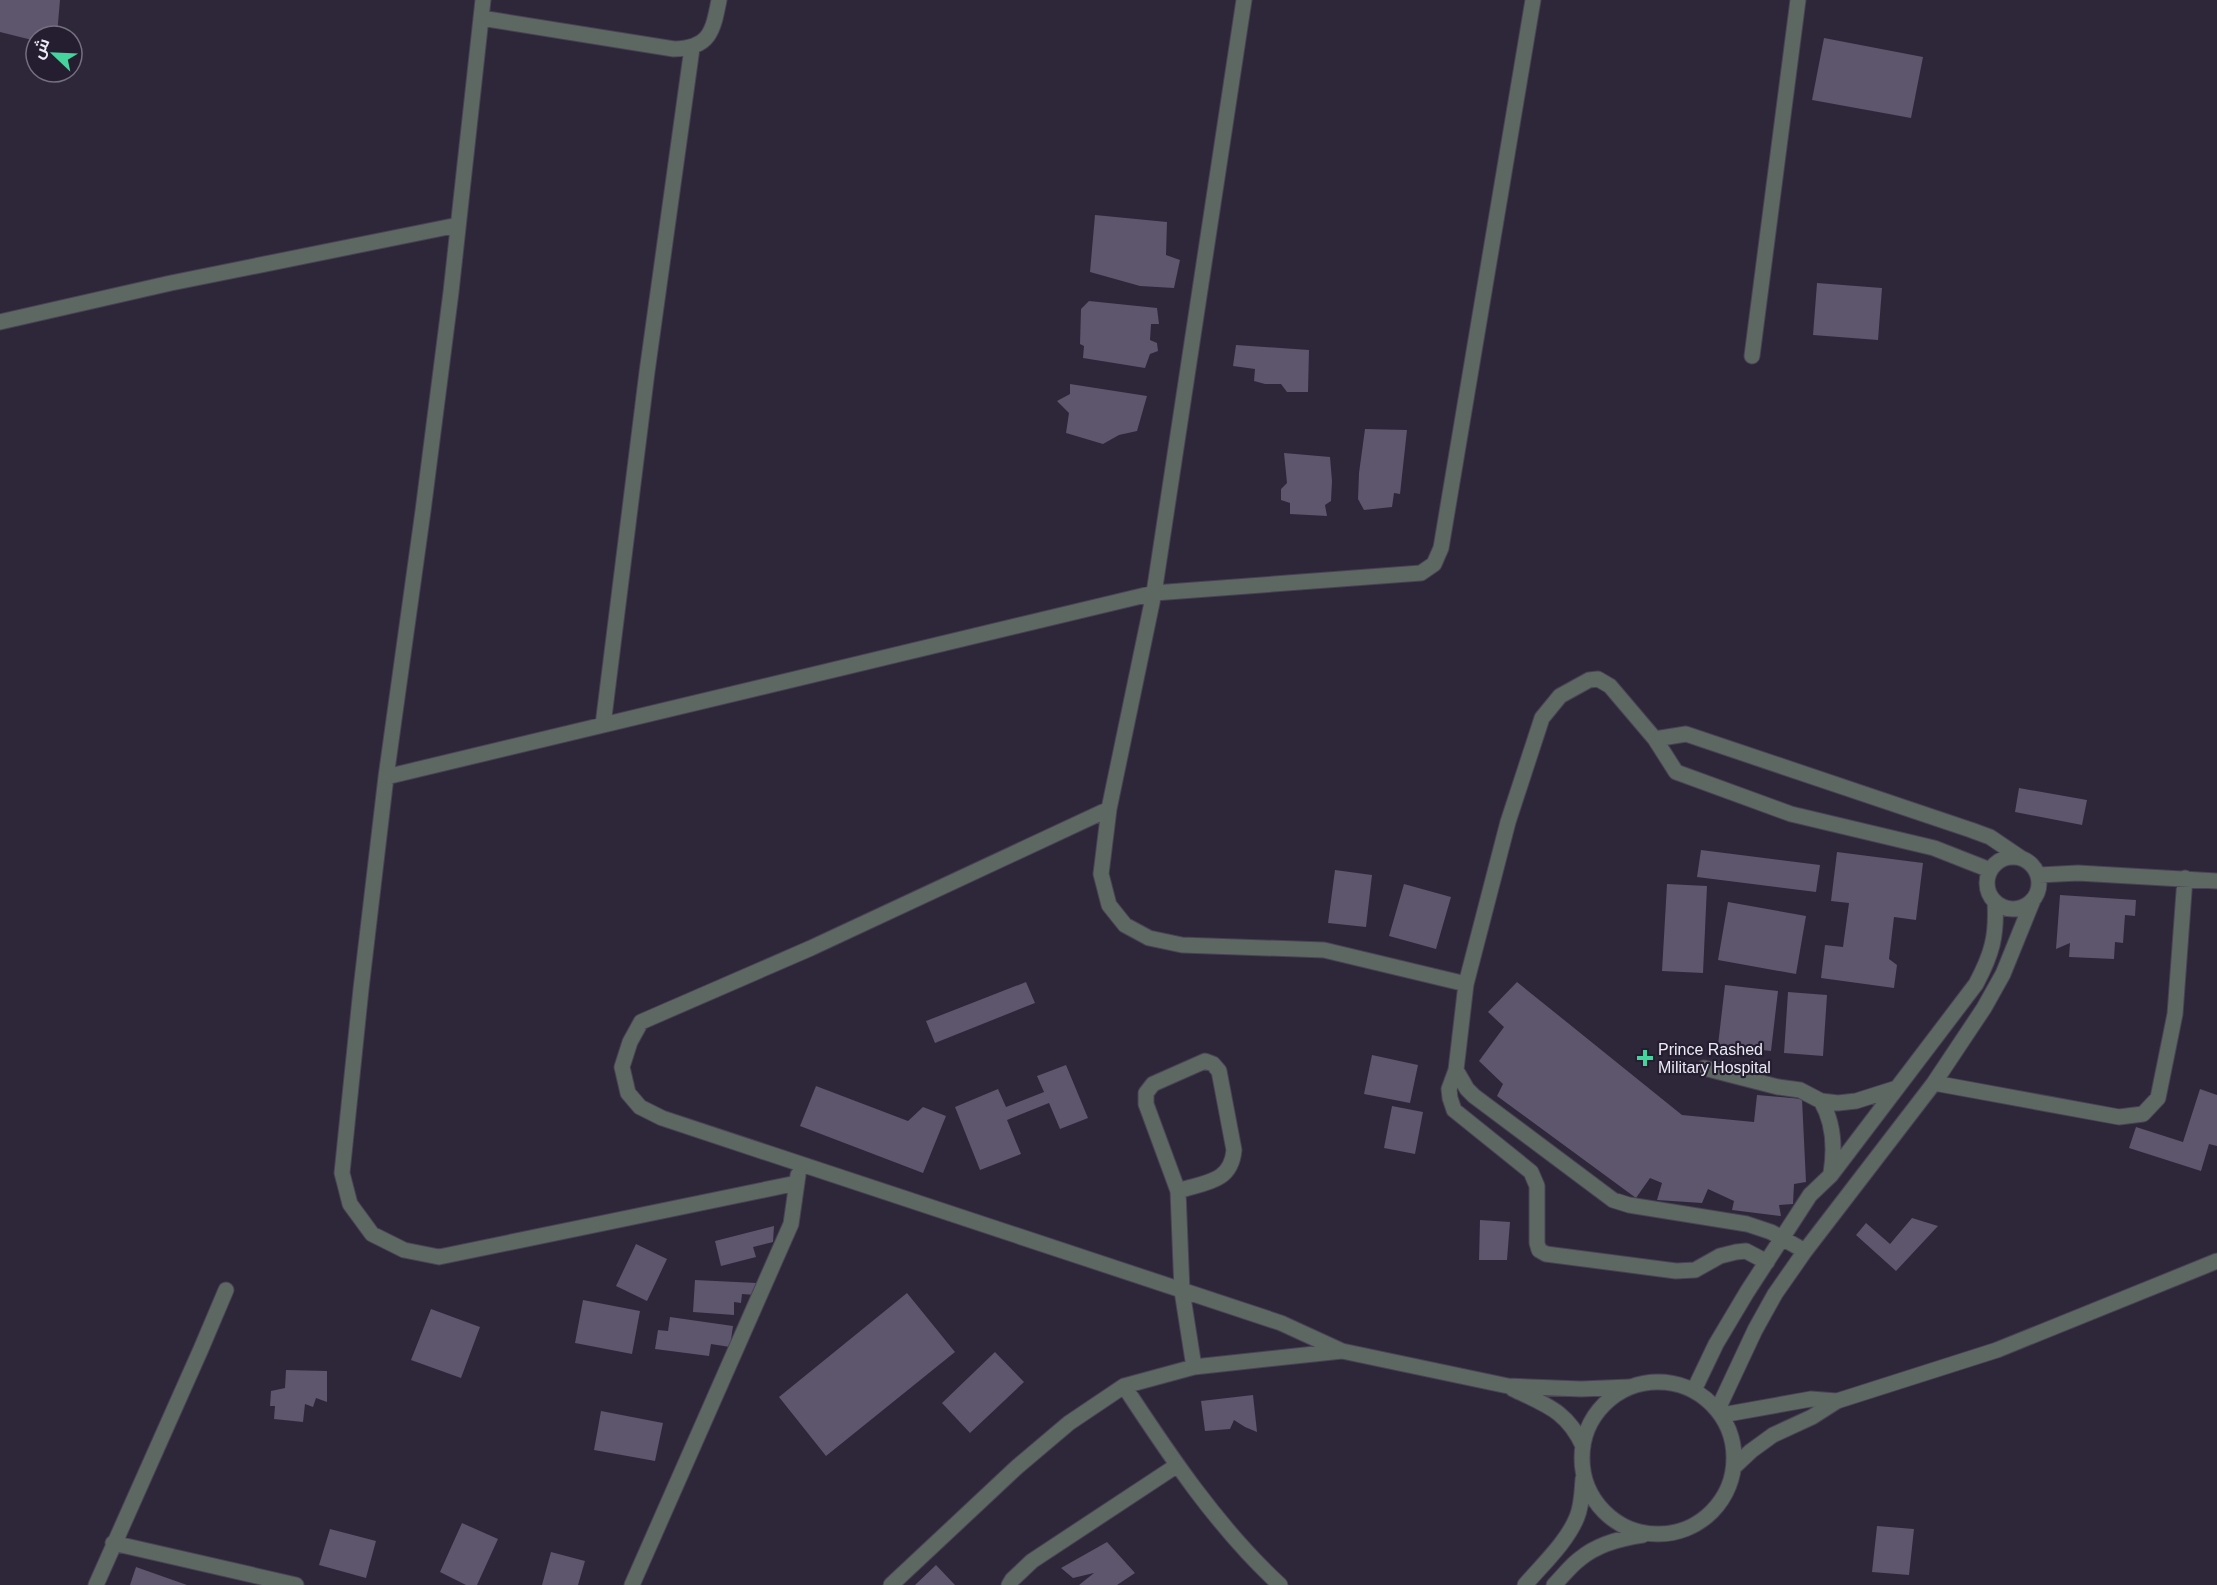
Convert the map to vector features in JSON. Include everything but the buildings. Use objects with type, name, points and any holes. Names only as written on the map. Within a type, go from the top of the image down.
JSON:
[{"type":"street","points":[[483,0],[423,511],[386,777],[361,990],[342,1173],[350,1204],[372,1234],[404,1250],[439,1257],[796,1183]]},
{"type":"street","points":[[481,18],[674,48],[692,48],[705,40],[714,25],[719,0]]},
{"type":"street","points":[[1244,0],[1154,593],[1109,809],[1101,874],[1109,905],[1125,925],[1149,938],[1182,945],[1324,951],[1467,984]]},
{"type":"street","points":[[386,777],[1154,593],[1421,573],[1434,564],[1442,548],[1533,0]]},
{"type":"street","points":[[1752,356],[1797,0]]},
{"type":"street","points":[[603,725],[647,372],[692,48]]},
{"type":"street","points":[[0,322],[171,283],[458,225]]},
{"type":"street","points":[[1767,1262],[1746,1251],[1720,1257],[1695,1270],[1676,1271],[1546,1254],[1539,1250],[1537,1244],[1535,1178],[1531,1172],[1454,1110],[1449,1089],[1456,1070],[1467,984],[1508,822],[1542,718],[1560,696],[1589,680],[1598,679],[1610,686],[1655,740],[1676,772],[1791,814],[1934,849],[1990,870]]},
{"type":"street","points":[[1655,740],[1686,734],[1980,833],[2007,846],[2028,861],[2038,875],[2038,892],[2003,974],[1984,1008],[1934,1083],[1805,1251],[1766,1310],[1720,1412]]},
{"type":"street","points":[[1109,809],[812,948],[641,1023],[630,1042],[622,1067],[628,1093],[640,1107],[662,1118],[1281,1323],[1342,1352],[1508,1386],[1581,1389],[1629,1387],[1650,1382],[1673,1383],[1694,1390],[1720,1412],[1733,1440],[1735,1466],[1728,1490],[1714,1510],[1695,1525],[1672,1533],[1625,1537],[1601,1546],[1581,1557],[1554,1585]]},
{"type":"street","points":[[1694,1390],[1730,1320],[1810,1195],[1831,1175],[1976,984],[1988,962],[1995,940],[1995,902],[1987,887],[1990,870],[2003,858],[2021,858]]},
{"type":"street","points":[[2038,875],[2078,873],[2217,881]]},
{"type":"street","points":[[1934,1083],[2119,1117],[2143,1114],[2158,1098],[2175,1014],[2185,878]]},
{"type":"street","points":[[1995,902],[2010,909],[2019,909],[2033,900]]},
{"type":"street","points":[[1178,1191],[1222,1177],[1233,1163],[1234,1150],[1218,1071],[1213,1064],[1205,1061],[1154,1084],[1146,1093],[1146,1104],[1178,1191],[1182,1291],[1194,1367]]},
{"type":"street","points":[[1704,1068],[1778,1087],[1800,1090],[1821,1101],[1838,1103],[1856,1101],[1897,1088]]},
{"type":"street","points":[[1456,1070],[1474,1096],[1613,1200],[1629,1205],[1747,1224],[1783,1238],[1805,1251]]},
{"type":"street","points":[[1821,1101],[1828,1114],[1833,1138],[1834,1158],[1831,1175]]},
{"type":"street","points":[[632,1585],[791,1224],[799,1164]]},
{"type":"street","points":[[1735,1466],[1773,1435],[1812,1417],[1837,1401],[1997,1350],[2217,1261]]},
{"type":"street","points":[[96,1585],[226,1290]]},
{"type":"street","points":[[891,1585],[1034,1452],[1069,1423],[1124,1386],[1194,1367],[1342,1352]]},
{"type":"street","points":[[1124,1386],[1176,1466],[1259,1564],[1280,1585]]},
{"type":"street","points":[[1508,1386],[1565,1417],[1576,1430],[1583,1446]]},
{"type":"street","points":[[1525,1585],[1567,1535],[1577,1516],[1582,1496],[1583,1446],[1591,1421],[1607,1401],[1629,1387]]},
{"type":"street","points":[[1720,1412],[1811,1399],[1837,1401]]},
{"type":"street","points":[[1009,1585],[1032,1561],[1176,1466]]},
{"type":"street","points":[[1583,1470],[1590,1493],[1605,1513],[1624,1527],[1647,1534]]},
{"type":"street","points":[[113,1543],[296,1585]]},
{"type":"place","name":"Prince Rashed Military Hospital","points":[[1645,1058]]}]
